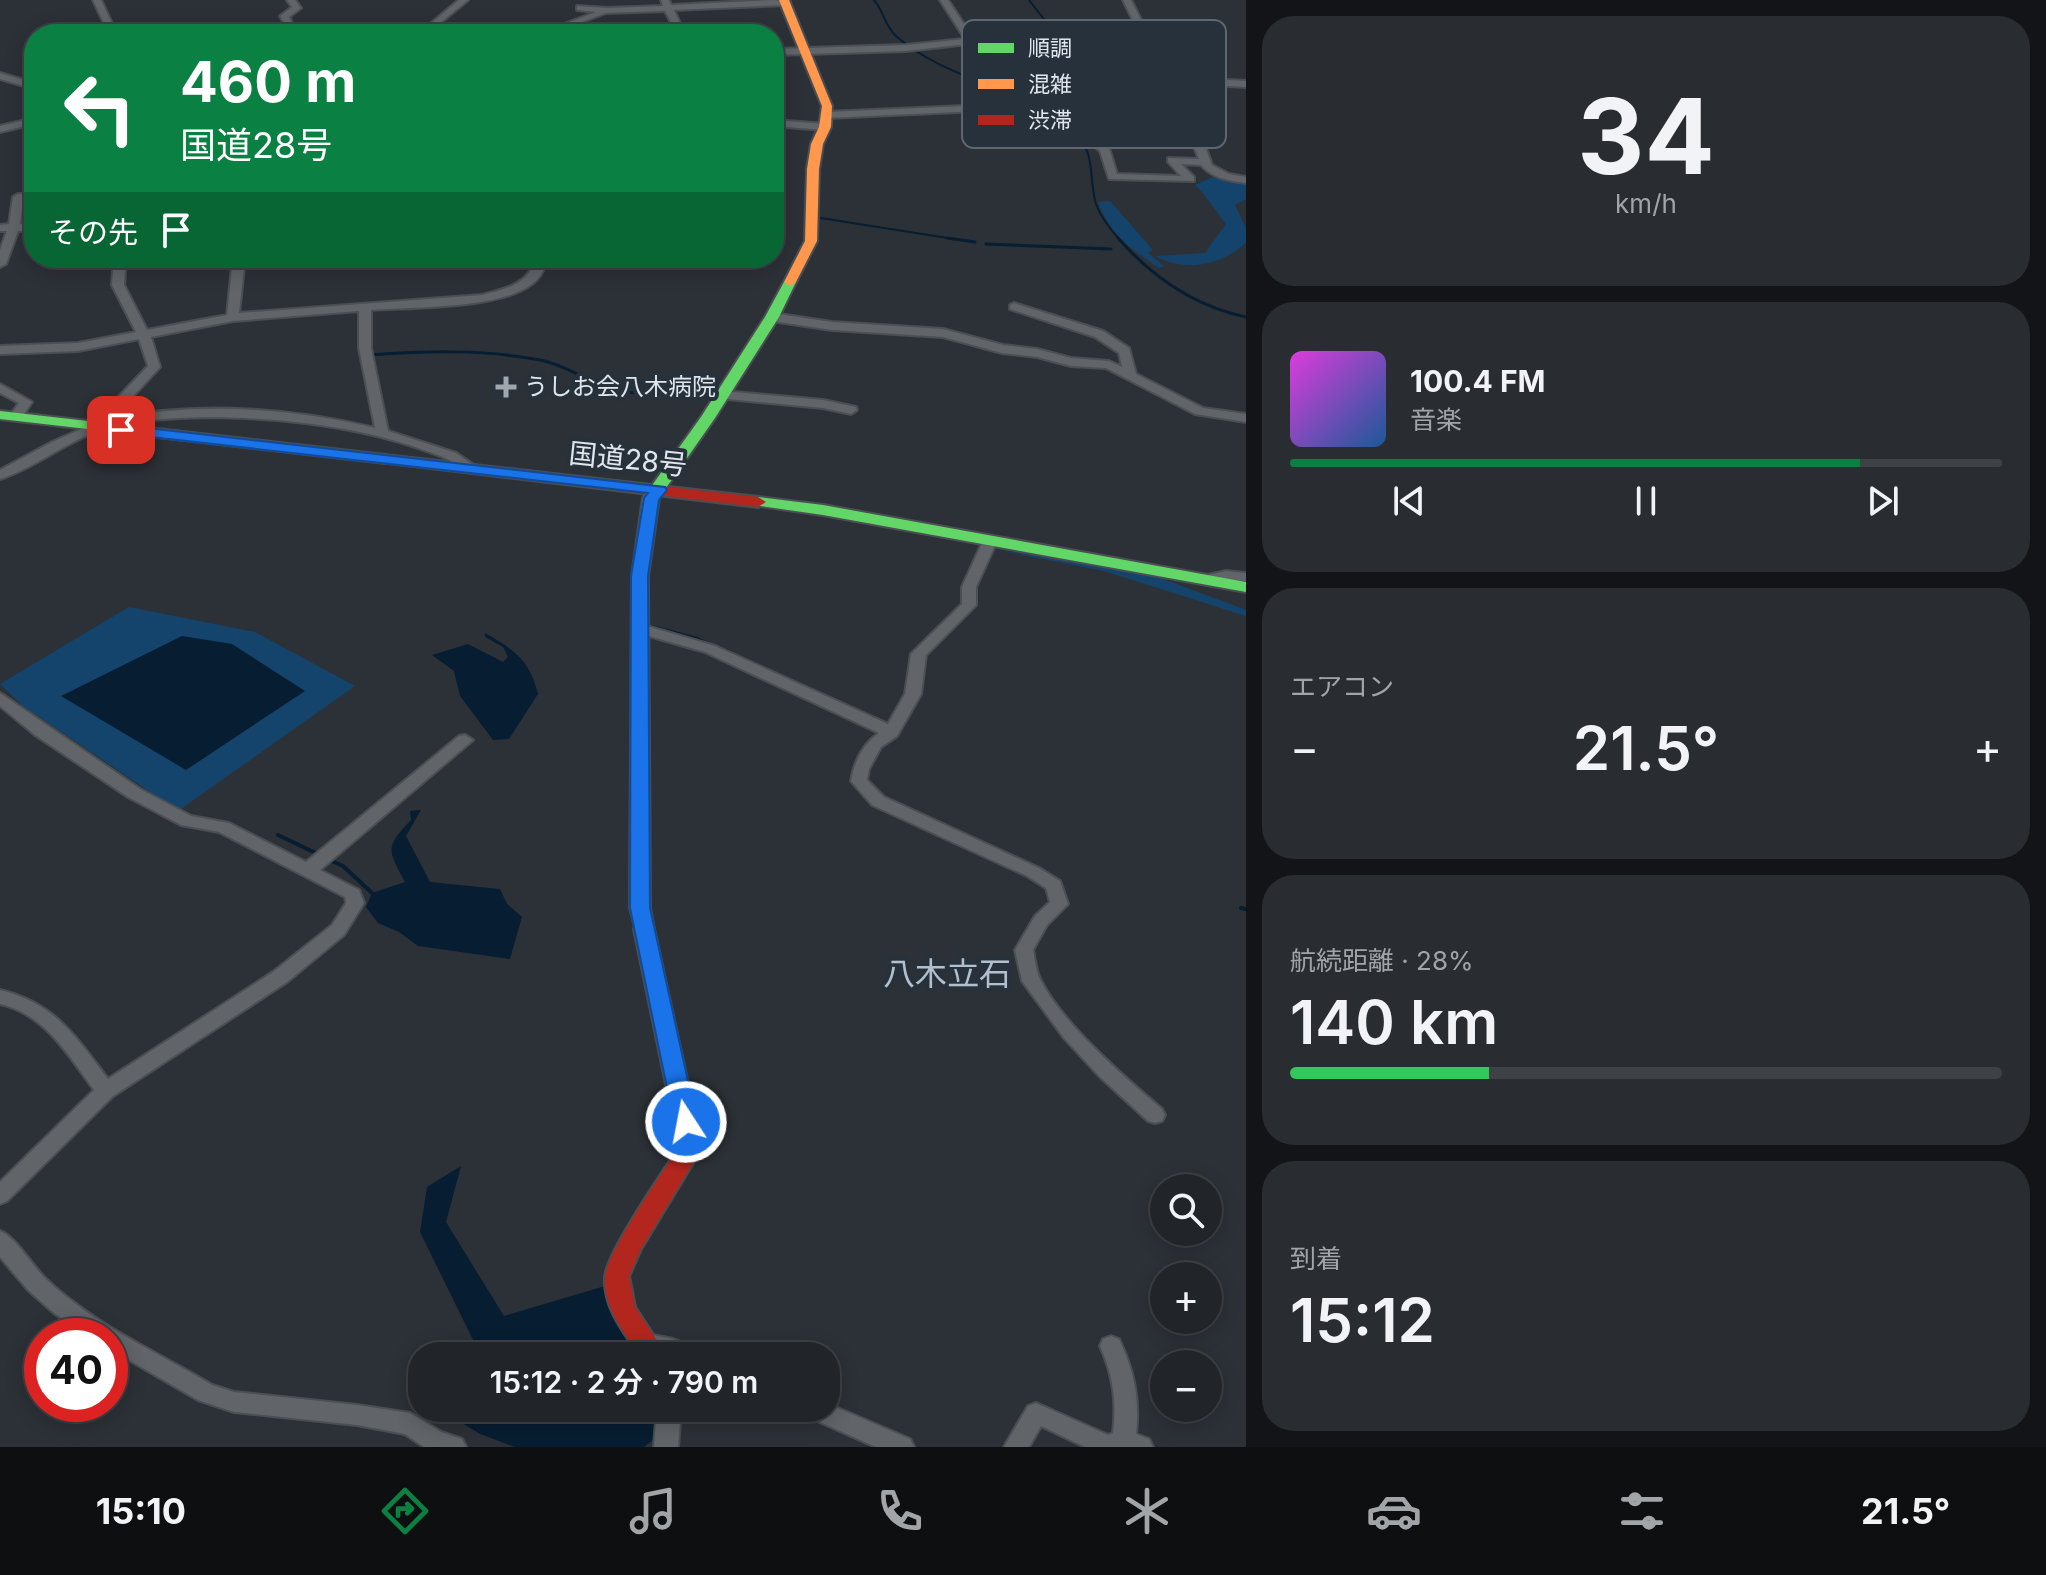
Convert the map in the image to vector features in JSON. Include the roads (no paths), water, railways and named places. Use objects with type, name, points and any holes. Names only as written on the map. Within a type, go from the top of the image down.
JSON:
[{"type":"main road","points":[[645,1342],[623,1310],[617,1276],[631,1244],[691,1148],[640,908],[640,576],[651,498],[660,490],[772,317],[811,241],[813,169],[827,106],[784,1]]},
{"type":"main road","name":"国道28号","points":[[8,416],[823,510],[1246,587]]},
{"type":"street","points":[[97,0],[108,24]]},
{"type":"street","points":[[288,24],[284,16],[297,8],[291,0]]},
{"type":"street","points":[[434,24],[464,0]]},
{"type":"street","points":[[944,0],[962,31]]},
{"type":"street","points":[[1127,0],[1137,20]]},
{"type":"street","points":[[580,8],[607,11],[666,5],[784,1]]},
{"type":"street","points":[[666,5],[676,24]]},
{"type":"street","points":[[570,24],[607,11]]},
{"type":"street","points":[[784,52],[906,48],[962,42]]},
{"type":"street","points":[[0,76],[24,83]]},
{"type":"street","points":[[784,123],[962,110]]},
{"type":"street","points":[[0,129],[24,123]]},
{"type":"street","points":[[1102,148],[1113,177],[1190,179],[1172,160],[1205,162]]},
{"type":"street","points":[[1200,148],[1207,167],[1242,179]]},
{"type":"street","points":[[0,264],[14,228],[18,197],[24,197]]},
{"type":"street","points":[[0,228],[24,228]]},
{"type":"street","points":[[97,427],[154,367],[144,335],[118,285],[119,268]]},
{"type":"street","points":[[233,317],[238,268]]},
{"type":"street","points":[[0,350],[78,347],[233,317],[501,294],[531,280],[539,268]]},
{"type":"street","points":[[1014,307],[1099,334],[1125,351],[1130,374]]},
{"type":"street","points":[[365,308],[365,348],[382,432]]},
{"type":"street","points":[[772,317],[832,326],[943,333],[1002,349],[1037,353],[1071,362],[1109,365],[1200,411],[1246,418]]},
{"type":"street","points":[[0,388],[26,402],[8,416]]},
{"type":"street","points":[[722,395],[823,404],[851,410]]},
{"type":"street","points":[[0,475],[97,427],[154,419],[217,416],[322,421],[382,432],[463,460],[470,469]]},
{"type":"street","points":[[990,541],[969,587],[969,605],[919,654],[913,694],[891,732],[874,744],[861,769],[859,781],[878,801],[1033,872],[1054,885],[1059,904],[1041,921],[1024,950],[1030,978],[1050,1008],[1137,1101],[1155,1115]]},
{"type":"street","points":[[1203,580],[1226,575],[1246,577]]},
{"type":"street","points":[[640,629],[710,649],[891,732]]},
{"type":"street","points":[[0,698],[41,731],[134,793],[187,821],[223,827],[353,894],[355,903],[338,930],[280,977],[106,1091],[0,1195]]},
{"type":"street","points":[[307,871],[465,740]]},
{"type":"street","points":[[0,997],[14,998],[36,1009],[53,1024],[106,1091]]},
{"type":"street","points":[[0,1240],[29,1280],[79,1318]]},
{"type":"street","points":[[1016,1447],[1036,1413],[1107,1446],[1133,1443],[1126,1377],[1111,1346]]},
{"type":"street","points":[[128,1347],[206,1393],[234,1402],[410,1424],[439,1445]]},
{"type":"street","points":[[840,1420],[902,1447]]},
{"type":"street","points":[[666,1447],[668,1422]]},
{"type":"waterway","points":[[874,0],[896,36],[938,64],[962,74]]},
{"type":"waterway","points":[[1029,0],[1045,20]]},
{"type":"waterway","points":[[1086,148],[1098,209],[1120,240]]},
{"type":"waterway","points":[[821,218],[951,239]]},
{"type":"waterway","points":[[1118,238],[1145,266],[1192,298],[1246,317]]},
{"type":"waterway","points":[[951,239],[975,242]]},
{"type":"waterway","points":[[951,239],[960,240]]},
{"type":"waterway","points":[[986,244],[1111,249]]},
{"type":"waterway","points":[[369,355],[454,352],[519,356],[550,363],[620,391],[712,395]]},
{"type":"waterway","points":[[652,627],[697,639],[808,688]]},
{"type":"waterway","points":[[278,835],[320,855]]},
{"type":"waterway","points":[[327,859],[343,866],[372,893]]},
{"type":"waterway","points":[[1241,908],[1246,909]]},
{"type":"place","name":"うしお会八木病院","points":[[506,387]]},
{"type":"district","name":"八木立石","points":[[947,974]]}]
